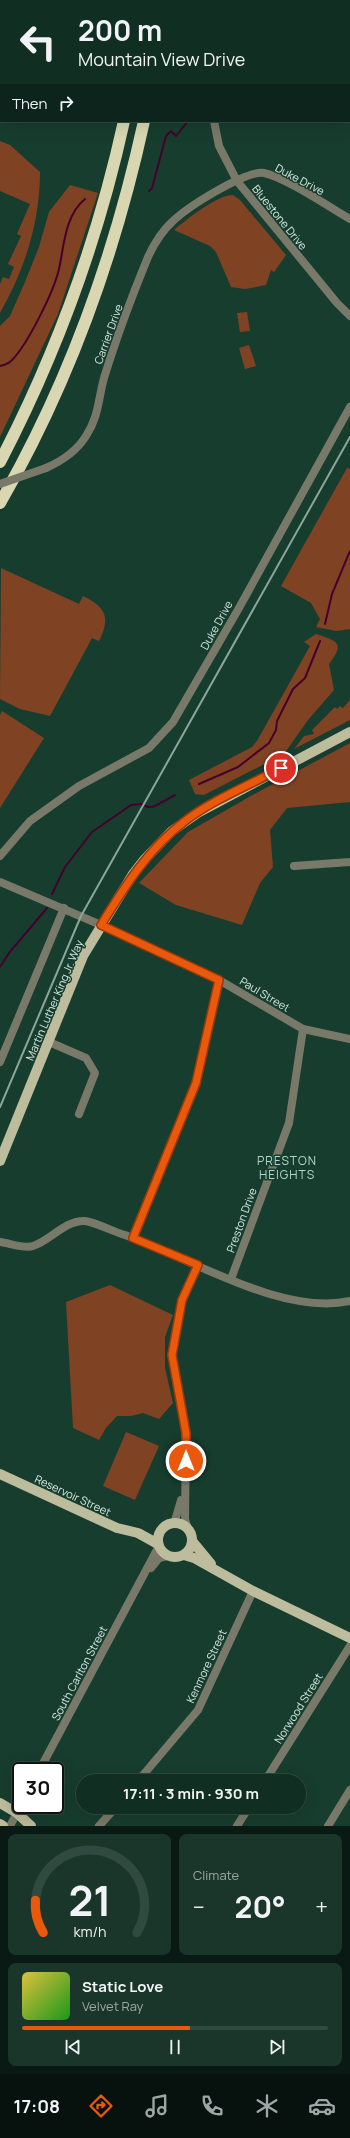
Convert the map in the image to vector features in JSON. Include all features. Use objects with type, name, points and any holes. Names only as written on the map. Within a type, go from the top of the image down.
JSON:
[{"type":"highway","points":[[0,462],[36,387],[71,303],[100,215],[124,122]]},
{"type":"highway","points":[[0,504],[44,418],[83,327],[125,201],[144,122]]},
{"type":"main road","name":"Martin Luther King Jr. Way","points":[[0,1161],[83,956],[101,925],[144,860],[181,824],[199,812],[350,732]]},
{"type":"main road","name":"Reservoir Street","points":[[0,1474],[118,1528],[138,1534],[158,1545]]},
{"type":"main road","points":[[224,1576],[206,1560],[192,1541],[188,1530],[180,1524],[164,1527],[161,1531],[158,1545],[167,1556],[173,1557],[184,1555],[194,1558],[224,1576],[253,1591],[350,1638]]},
{"type":"main road","name":"Reservoir Street","points":[[138,1534],[161,1531]]},
{"type":"main road","points":[[184,1555],[188,1551],[192,1541]]},
{"type":"main road","points":[[0,1803],[12,1807]]},
{"type":"main road","points":[[23,1814],[31,1826]]},
{"type":"street","name":"Bluestone Drive","points":[[214,122],[219,146],[237,181],[333,298],[350,316]]},
{"type":"street","name":"Duke Drive","points":[[237,181],[256,173],[268,174],[350,219]]},
{"type":"street","name":"Carrier Drive","points":[[0,484],[46,468],[61,461],[75,450],[86,436],[94,422],[105,376],[144,266],[158,239],[171,223],[188,208],[237,181]]},
{"type":"street","name":"Duke Drive","points":[[0,856],[22,829],[50,806],[79,786],[149,748],[173,722],[199,679],[350,408]]},
{"type":"street","points":[[294,866],[350,862]]},
{"type":"street","name":"Paul Street","points":[[0,882],[64,908],[219,980],[303,1029],[350,1039]]},
{"type":"street","points":[[0,1062],[64,908]]},
{"type":"street","points":[[133,1238],[196,1083],[219,980]]},
{"type":"street","name":"Preston Drive","points":[[231,1279],[289,1123],[303,1029]]},
{"type":"street","points":[[49,1042],[86,1058],[95,1073],[79,1114]]},
{"type":"street","points":[[0,1242],[32,1247],[69,1225],[84,1221],[133,1238],[255,1289],[301,1302],[342,1303],[350,1301]]},
{"type":"street","points":[[188,1530],[185,1519],[186,1433],[172,1355],[182,1300],[198,1265]]},
{"type":"street","points":[[174,1524],[179,1513],[186,1473]]},
{"type":"street","name":"South Carlton Street","points":[[44,1762],[138,1586],[158,1545]]},
{"type":"street","name":"South Carlton Street","points":[[138,1586],[156,1561],[167,1556]]},
{"type":"street","name":"Kenmore Street","points":[[144,1774],[198,1710],[253,1591]]},
{"type":"street","name":"Norwood Street","points":[[269,1774],[350,1646]]},
{"type":"street","points":[[328,1826],[350,1790]]},
{"type":"street","points":[[10,1826],[16,1814]]},
{"type":"street","points":[[99,1826],[110,1814]]},
{"type":"street","points":[[237,1826],[245,1814]]},
{"type":"shaded area","points":[[0,141],[10,145],[40,172],[37,209],[29,245],[17,279],[0,313],[0,284],[3,277],[9,279],[14,267],[8,264],[21,236],[17,234],[30,204],[0,191]]},
{"type":"shaded area","points":[[70,185],[98,193],[58,314],[0,437],[0,326],[10,316],[25,282],[39,247],[49,212]]},
{"type":"shaded area","points":[[233,195],[240,200],[286,255],[274,272],[271,270],[266,285],[245,289],[231,287],[216,252],[210,246],[174,230],[211,203],[226,196]]},
{"type":"shaded area","points":[[247,312],[250,331],[240,332],[237,313]]},
{"type":"shaded area","points":[[249,345],[256,366],[245,369],[239,348]]},
{"type":"shaded area","points":[[347,468],[350,469],[350,629],[336,631],[316,627],[320,619],[311,603],[281,586]]},
{"type":"shaded area","points":[[1,568],[79,604],[83,596],[97,604],[104,614],[105,626],[99,641],[92,638],[50,716],[20,709],[0,699]]},
{"type":"shaded area","points":[[316,634],[334,641],[338,647],[329,664],[334,690],[308,720],[284,754],[204,795],[195,794],[189,780],[252,747],[257,741],[310,646],[304,642]]},
{"type":"shaded area","points":[[350,700],[350,720],[294,749],[304,736],[314,734],[312,730],[335,707],[337,709],[340,706],[343,708]]},
{"type":"shaded area","points":[[2,711],[44,738],[0,808],[0,715]]},
{"type":"shaded area","points":[[350,743],[350,802],[287,808],[270,830],[273,867],[260,883],[242,925],[176,905],[139,883],[188,832],[249,797]]},
{"type":"shaded area","points":[[110,1285],[173,1315],[165,1337],[165,1368],[173,1403],[159,1419],[143,1413],[131,1416],[117,1416],[106,1428],[99,1440],[73,1428],[66,1302]]},
{"type":"shaded area","points":[[126,1432],[159,1446],[135,1500],[103,1486]]},
{"type":"waterway","points":[[149,191],[152,188],[166,136],[171,131],[176,136],[187,122]]},
{"type":"waterway","points":[[0,366],[10,362],[17,354],[39,318],[56,279],[69,222],[73,213],[85,199]]},
{"type":"waterway","points":[[325,624],[332,594],[350,551]]},
{"type":"waterway","points":[[199,784],[238,767],[269,743],[276,730],[277,721],[293,689],[305,678],[320,641]]},
{"type":"waterway","points":[[52,894],[65,867],[92,832],[131,805],[141,804],[148,807],[153,807],[175,795]]},
{"type":"waterway","points":[[0,967],[9,953],[47,908]]},
{"type":"railway","points":[[0,1107],[81,916],[350,437]]},
{"type":"district","name":"PRESTON HEIGHTS","points":[[287,1167]]},
{"type":"route","points":[[186,1461],[186,1433],[172,1355],[182,1300],[198,1265],[133,1238],[196,1083],[219,980],[101,925],[133,874],[157,845],[172,831],[199,812],[281,768]]}]
